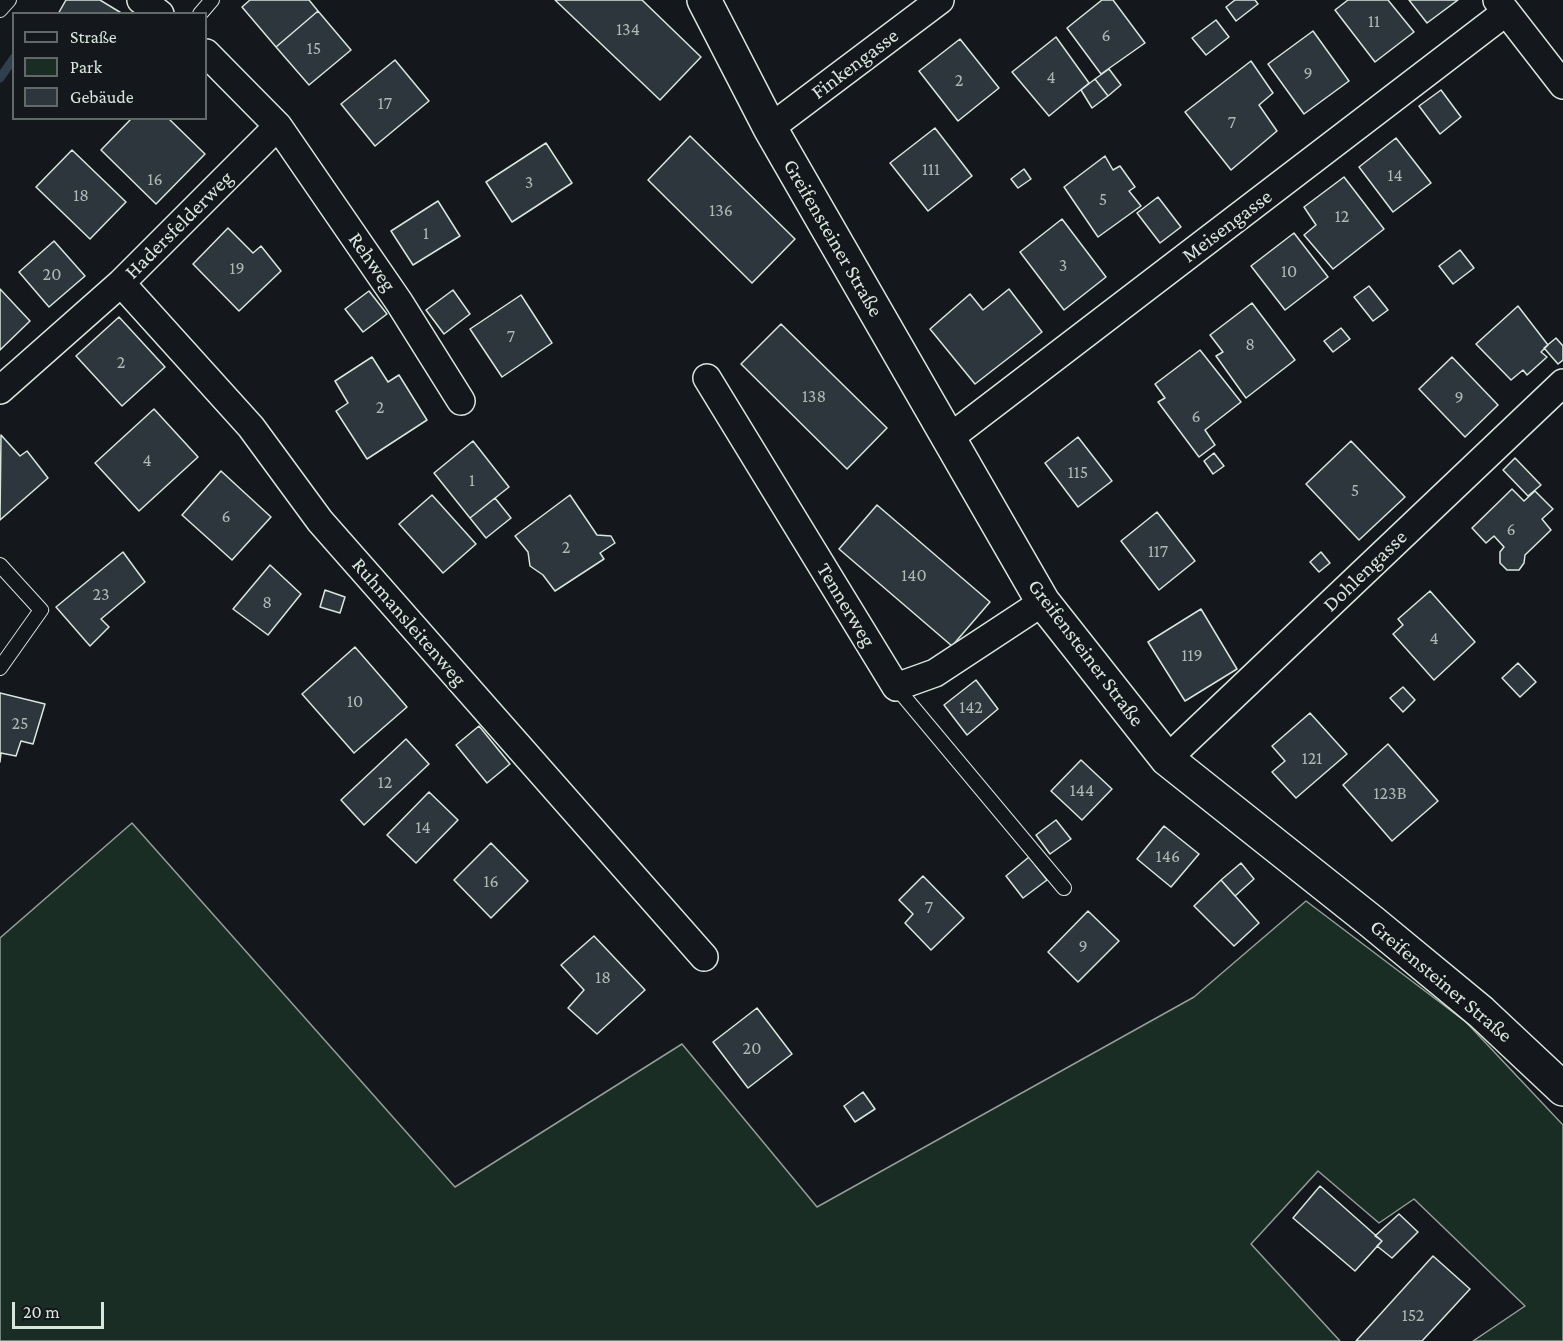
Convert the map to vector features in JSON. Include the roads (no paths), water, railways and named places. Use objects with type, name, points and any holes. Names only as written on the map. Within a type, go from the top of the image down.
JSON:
[{"type":"main road","name":"Greifensteiner Straße","points":[[704,0],[770,128],[1043,603],[1167,759],[1455,990],[1563,1089]]},
{"type":"street","points":[[141,0],[157,12]]},
{"type":"street","name":"Finkengasse","points":[[770,128],[940,0]]},
{"type":"street","points":[[1502,6],[1563,85]]},
{"type":"street","name":"Meisengasse","points":[[948,440],[1502,6]]},
{"type":"street","points":[[207,54],[278,126]]},
{"type":"street","name":"Hadersfelderweg","points":[[0,390],[121,282],[278,126]]},
{"type":"street","name":"Rehweg","points":[[278,126],[399,302],[461,401]]},
{"type":"street","name":"Ruhmansleitenweg","points":[[121,282],[250,427],[320,521],[704,957]]},
{"type":"street","name":"Tennerweg","points":[[707,378],[896,687]]},
{"type":"street","name":"Dohlengasse","points":[[1167,759],[1563,383]]},
{"type":"street","points":[[896,687],[935,673],[1043,603]]},
{"type":"lane","points":[[0,10],[9,0]]},
{"type":"lane","points":[[202,12],[212,0]]},
{"type":"lane","points":[[0,565],[40,610],[0,668]]},
{"type":"lane","points":[[896,687],[1064,888]]},
{"type":"waterway","points":[[0,78],[12,61]]}]
